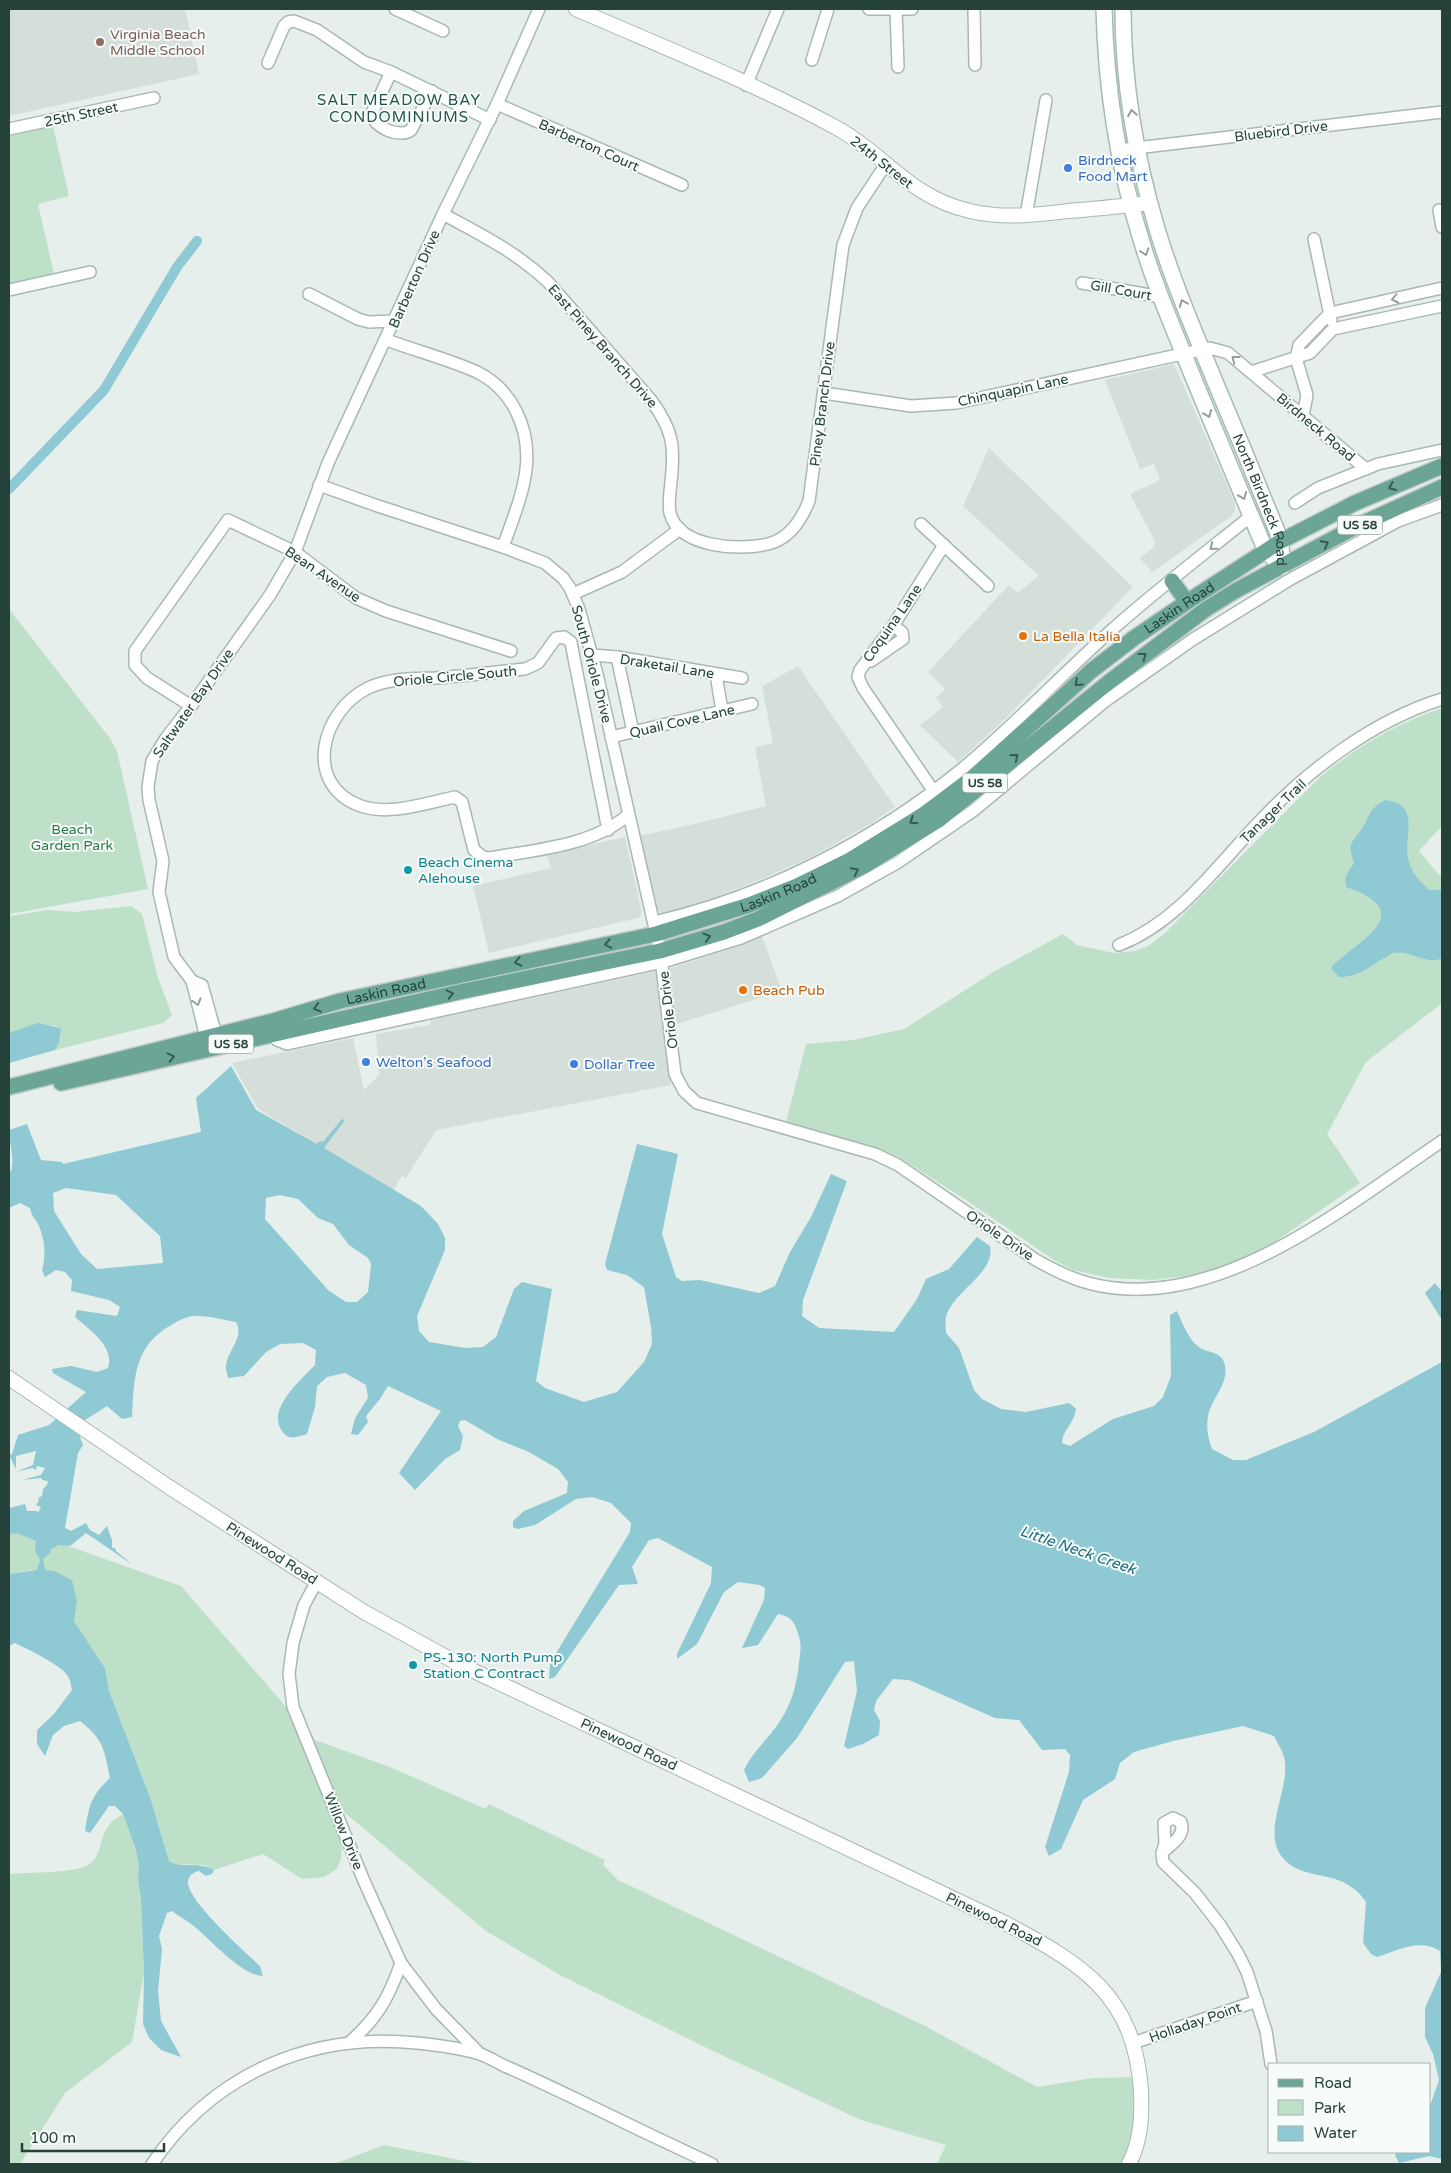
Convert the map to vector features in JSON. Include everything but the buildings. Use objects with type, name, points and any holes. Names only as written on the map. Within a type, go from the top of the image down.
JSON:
[{"type":"main road","name":"North Birdneck Road","points":[[1104,9],[1108,70],[1119,150],[1132,205],[1161,297],[1266,551],[1282,566]]},
{"type":"main road","name":"North Birdneck Road","points":[[1123,9],[1126,65],[1138,148],[1150,202],[1169,268],[1281,541],[1282,566]]},
{"type":"main road","name":"Laskin Road","points":[[9,1087],[398,988],[749,905],[824,874],[943,808],[1091,672],[1129,642],[1187,602],[1281,541],[1355,503],[1440,467]]},
{"type":"main road","name":"Laskin Road","points":[[9,1096],[272,1034],[404,1012],[661,957],[724,932],[804,898],[864,866],[1206,609],[1282,566],[1359,526],[1441,492]]},
{"type":"main road","points":[[1172,581],[1187,602]]},
{"type":"main road","points":[[398,988],[404,1012]]},
{"type":"street","points":[[395,9],[414,13],[443,31]]},
{"type":"street","name":"Barberton Drive","points":[[295,552],[319,485],[443,214],[490,120],[539,9]]},
{"type":"street","name":"24th Street","points":[[576,9],[746,85],[836,128],[870,150],[921,191],[953,207],[997,216],[1026,216],[1150,202]]},
{"type":"street","points":[[746,85],[778,9]]},
{"type":"street","points":[[812,60],[828,9]]},
{"type":"street","points":[[869,9],[912,9]]},
{"type":"street","points":[[974,9],[975,65]]},
{"type":"street","points":[[896,10],[898,67]]},
{"type":"street","points":[[268,63],[284,26],[288,22],[294,21],[317,30],[364,62],[391,72],[490,120]]},
{"type":"street","points":[[391,72],[372,113],[372,118],[374,122],[397,134],[402,135],[411,130],[432,91]]},
{"type":"street","name":"25th Street","points":[[9,129],[154,98]]},
{"type":"street","points":[[1026,216],[1046,100]]},
{"type":"street","name":"Barberton Court","points":[[497,104],[682,185]]},
{"type":"street","name":"Bluebird Drive","points":[[1119,150],[1442,112]]},
{"type":"street","name":"Piney Branch Drive","points":[[680,529],[699,540],[726,548],[757,547],[772,543],[788,535],[798,523],[809,501],[843,244],[857,208],[886,164]]},
{"type":"street","points":[[1438,210],[1442,227]]},
{"type":"street","name":"East Piney Branch Drive","points":[[443,214],[494,241],[534,269],[548,282],[664,417],[673,443],[674,456],[669,505],[671,515],[680,529]]},
{"type":"street","points":[[1314,239],[1333,328]]},
{"type":"street","points":[[9,290],[90,272]]},
{"type":"street","name":"Gill Court","points":[[1082,283],[1161,297]]},
{"type":"street","points":[[1303,416],[1307,395],[1296,358],[1299,345],[1330,313],[1442,288]]},
{"type":"street","points":[[309,294],[358,319],[368,322],[394,321]]},
{"type":"street","points":[[1251,372],[1310,353],[1333,328],[1442,306]]},
{"type":"street","points":[[386,340],[476,372],[494,382],[509,396],[521,421],[528,442],[528,460],[524,485],[503,547]]},
{"type":"street","name":"Chinquapin Lane","points":[[824,394],[911,406],[941,405],[1201,348]]},
{"type":"street","name":"Birdneck Road","points":[[1201,348],[1219,349],[1228,353],[1366,469],[1400,458],[1439,451],[1441,492]]},
{"type":"street","points":[[1295,503],[1318,488],[1366,469]]},
{"type":"street","name":"South Oriole Drive","points":[[319,485],[545,563],[563,578],[573,594],[592,655],[661,957]]},
{"type":"street","name":"Laskin Road","points":[[1251,516],[1114,628],[1044,695],[962,769],[943,808],[973,811],[1110,698],[1192,640],[1289,580],[1398,521],[1442,505]]},
{"type":"street","name":"Bean Avenue","points":[[191,706],[147,678],[135,665],[135,651],[228,520],[295,552],[356,598],[386,611],[511,651]]},
{"type":"street","points":[[921,524],[988,586]]},
{"type":"street","points":[[573,594],[622,572],[680,529]]},
{"type":"street","name":"Coquina Lane","points":[[943,808],[859,683],[858,677],[863,665],[893,626],[944,545]]},
{"type":"street","name":"Saltwater Bay Drive","points":[[211,1036],[192,981],[174,957],[170,944],[159,892],[163,861],[149,800],[148,775],[157,751],[270,595],[295,552]]},
{"type":"street","points":[[1282,566],[1289,580]]},
{"type":"street","points":[[863,665],[901,642],[904,636],[902,632],[893,626]]},
{"type":"street","points":[[1114,628],[1129,642]]},
{"type":"street","name":"Oriole Circle South","points":[[608,830],[571,642],[564,637],[556,638],[538,663],[526,669],[397,680],[368,688],[348,701],[339,712],[323,750],[326,772],[334,788],[342,796],[361,806],[382,810],[455,797],[459,799],[462,802],[474,850],[482,857],[488,858],[527,851],[593,837],[608,830],[628,815]]},
{"type":"street","name":"Draketail Lane","points":[[592,655],[617,657],[742,678]]},
{"type":"street","points":[[617,657],[633,732]]},
{"type":"street","points":[[716,674],[722,711]]},
{"type":"street","name":"Tanager Trail","points":[[1119,945],[1145,933],[1171,914],[1202,884],[1259,822],[1317,770],[1360,739],[1404,713],[1442,699]]},
{"type":"street","name":"Quail Cove Lane","points":[[611,737],[752,704]]},
{"type":"street","name":"Oriole Drive","points":[[661,957],[676,1074],[688,1096],[707,1107],[875,1154],[890,1162],[1036,1260],[1088,1283],[1123,1288],[1162,1287],[1198,1280],[1254,1260],[1278,1250],[1334,1215],[1442,1141]]},
{"type":"street","name":"Pinewood Road","points":[[9,1378],[169,1488],[364,1612],[460,1665],[1005,1923],[1054,1949],[1086,1972],[1106,1993],[1118,2010],[1133,2043],[1139,2066],[1142,2109],[1138,2142],[1129,2164]]},
{"type":"street","name":"Willow Drive","points":[[317,1581],[304,1604],[293,1643],[289,1674],[292,1707],[364,1881],[401,1962],[436,2009],[480,2054]]},
{"type":"street","name":"Holladay Point","points":[[1162,1853],[1163,1862],[1194,1893],[1220,1925],[1238,1954],[1266,2031],[1270,2063]]},
{"type":"street","points":[[351,2041],[369,2026],[382,2006],[401,1962]]},
{"type":"street","name":"Holladay Point","points":[[1133,2043],[1256,2001]]},
{"type":"street","points":[[152,2164],[172,2138],[196,2114],[217,2096],[258,2070],[300,2052],[351,2041],[397,2041],[432,2044],[480,2054],[712,2164]]},
{"type":"shaded area","name":"Virginia Beach Middle School","points":[[9,9],[185,9],[199,74],[9,116]]},
{"type":"shaded area","points":[[1174,364],[1235,503],[1235,510],[1232,516],[1152,572],[1140,558],[1153,548],[1155,541],[1130,494],[1160,480],[1154,464],[1140,469],[1105,380]]},
{"type":"shaded area","points":[[989,448],[1133,587],[1002,722],[958,762],[920,725],[943,707],[936,698],[945,689],[928,672],[1009,585],[1018,593],[1039,576],[963,506]]},
{"type":"shaded area","points":[[798,666],[895,807],[872,823],[809,858],[699,904],[665,914],[660,912],[657,909],[639,836],[766,806],[755,747],[773,743],[762,686]]},
{"type":"shaded area","points":[[625,837],[642,913],[638,918],[489,953],[473,886],[551,868],[547,854]]},
{"type":"shaded area","points":[[762,936],[782,991],[664,1028],[671,1085],[436,1130],[406,1178],[402,1176],[393,1191],[324,1148],[344,1120],[342,1119],[323,1143],[317,1144],[258,1109],[232,1063],[353,1038],[364,1090],[379,1075],[376,1034],[430,1025],[430,1020],[671,968],[743,945]]},
{"type":"green space","points":[[53,126],[69,196],[38,204],[54,274],[9,285],[9,136]]},
{"type":"green space","name":"Beach Garden Park","points":[[9,609],[109,737],[117,751],[148,889],[9,914]]},
{"type":"green space","points":[[1442,708],[1442,826],[1419,851],[1439,875],[1442,873],[1442,1003],[1366,1062],[1327,1134],[1360,1183],[1266,1248],[1226,1266],[1194,1275],[1153,1280],[1109,1278],[1073,1270],[1054,1260],[899,1157],[874,1147],[786,1122],[806,1044],[853,1040],[904,1029],[995,971],[1063,934],[1077,945],[1113,953],[1135,951],[1148,946],[1164,934],[1319,778],[1347,756],[1377,737],[1409,721]]},
{"type":"green space","points":[[131,906],[142,914],[158,978],[172,1015],[163,1023],[55,1050],[59,1043],[61,1028],[52,1025],[9,1033],[9,916],[48,910],[75,912]]},
{"type":"green space","points":[[9,1525],[181,1586],[315,1740],[390,1767],[486,1809],[489,1804],[605,1860],[603,1865],[618,1880],[925,2026],[1037,2087],[1093,2078],[1148,2077],[1147,2114],[1134,2164],[937,2164],[946,2145],[861,2120],[711,2050],[560,1975],[486,1931],[344,1812],[341,1859],[337,1869],[324,1877],[302,1879],[263,1854],[214,1870],[205,1865],[172,1864],[169,1861],[150,1797],[109,1691],[105,1668],[74,1621],[77,1602],[32,1570],[9,1574]]},
{"type":"green space","points":[[123,1814],[135,1847],[139,1865],[138,1880],[141,1900],[144,1973],[132,2042],[65,2093],[20,2164],[9,2164],[9,1874],[74,1870],[90,1864],[98,1853],[108,1826]]},
{"type":"green space","points":[[384,2145],[470,2162],[475,2164],[334,2164]]},
{"type":"water","points":[[1385,800],[1397,803],[1404,808],[1407,815],[1409,823],[1409,862],[1415,874],[1429,890],[1442,890],[1442,958],[1430,960],[1406,953],[1393,953],[1360,972],[1350,976],[1339,977],[1331,969],[1333,965],[1369,935],[1378,925],[1381,915],[1378,906],[1367,896],[1346,887],[1346,880],[1347,874],[1354,863],[1351,850],[1352,843],[1373,809]]},
{"type":"water","points":[[38,1023],[61,1028],[59,1043],[55,1050],[9,1063],[9,1033]]},
{"type":"water","name":"Little Neck Creek","points":[[231,1066],[256,1110],[317,1144],[320,1141],[323,1142],[342,1119],[345,1120],[324,1148],[421,1206],[438,1224],[445,1238],[445,1250],[417,1316],[419,1331],[429,1342],[465,1348],[483,1347],[496,1337],[514,1289],[522,1282],[552,1289],[536,1381],[545,1388],[584,1402],[617,1392],[644,1362],[652,1344],[644,1287],[627,1275],[607,1270],[605,1264],[637,1144],[678,1154],[662,1234],[676,1277],[682,1281],[700,1280],[759,1293],[775,1286],[790,1252],[811,1217],[831,1174],[847,1181],[803,1300],[802,1316],[819,1328],[894,1332],[917,1299],[926,1279],[949,1269],[977,1237],[990,1246],[990,1256],[986,1265],[950,1308],[946,1317],[946,1333],[959,1348],[974,1390],[982,1399],[1001,1409],[1026,1412],[1069,1403],[1076,1409],[1062,1443],[1070,1446],[1113,1419],[1154,1406],[1163,1397],[1171,1376],[1170,1315],[1177,1311],[1193,1342],[1202,1349],[1217,1355],[1224,1362],[1225,1376],[1210,1409],[1207,1429],[1212,1449],[1233,1460],[1246,1460],[1314,1432],[1442,1362],[1442,2159],[1429,2156],[1399,2163],[1395,2155],[1396,2153],[1431,2153],[1431,2103],[1439,2080],[1433,2054],[1425,2037],[1425,2008],[1441,1972],[1440,1951],[1432,1947],[1417,1945],[1377,1957],[1371,1954],[1363,1943],[1366,1902],[1361,1896],[1343,1882],[1303,1871],[1289,1864],[1283,1858],[1277,1847],[1275,1822],[1285,1769],[1283,1754],[1274,1736],[1243,1726],[1173,1741],[1134,1752],[1120,1763],[1115,1779],[1083,1800],[1061,1849],[1049,1856],[1045,1847],[1069,1772],[1070,1755],[1065,1749],[1042,1750],[1019,1720],[995,1718],[909,1680],[893,1679],[876,1701],[874,1710],[880,1721],[879,1735],[863,1744],[848,1749],[844,1746],[857,1691],[854,1661],[845,1662],[797,1738],[762,1778],[749,1782],[744,1770],[751,1758],[778,1724],[790,1703],[795,1687],[801,1646],[795,1624],[787,1617],[778,1614],[758,1645],[742,1648],[764,1600],[765,1588],[760,1585],[738,1582],[724,1592],[697,1644],[677,1659],[677,1654],[711,1583],[712,1567],[658,1538],[649,1540],[632,1567],[638,1584],[619,1585],[555,1677],[549,1679],[550,1663],[630,1532],[631,1523],[611,1503],[592,1497],[576,1499],[535,1525],[518,1529],[513,1527],[513,1521],[524,1511],[567,1493],[568,1482],[558,1469],[529,1452],[497,1439],[465,1420],[460,1421],[458,1426],[463,1436],[460,1450],[445,1459],[415,1490],[399,1473],[441,1411],[388,1386],[366,1416],[368,1422],[358,1435],[351,1434],[355,1418],[368,1398],[366,1385],[345,1373],[327,1377],[317,1386],[315,1407],[307,1434],[293,1437],[287,1436],[282,1431],[278,1422],[278,1414],[287,1395],[315,1365],[316,1350],[303,1343],[280,1344],[266,1352],[244,1376],[228,1378],[227,1360],[238,1333],[236,1322],[203,1316],[185,1318],[160,1332],[150,1342],[143,1352],[139,1363],[134,1389],[132,1417],[122,1419],[107,1406],[85,1420],[80,1437],[83,1445],[78,1453],[65,1528],[71,1531],[86,1523],[90,1530],[99,1535],[107,1526],[112,1540],[112,1548],[115,1548],[133,1565],[86,1533],[70,1546],[59,1545],[51,1549],[50,1553],[43,1559],[45,1570],[54,1571],[72,1580],[77,1602],[74,1621],[105,1668],[109,1691],[150,1797],[169,1861],[179,1865],[202,1866],[214,1870],[212,1874],[206,1876],[199,1871],[191,1875],[188,1879],[188,1884],[192,1893],[219,1927],[260,1966],[263,1976],[245,1970],[190,1923],[172,1911],[167,1913],[159,1936],[162,1949],[158,1991],[161,2021],[181,2057],[161,2050],[149,2038],[143,2024],[144,1973],[141,1900],[138,1880],[139,1865],[135,1847],[123,1814],[115,1806],[109,1806],[90,1833],[85,1831],[92,1802],[99,1790],[110,1778],[102,1746],[94,1734],[80,1721],[64,1726],[53,1735],[45,1756],[37,1744],[37,1730],[54,1714],[72,1690],[70,1680],[66,1673],[45,1658],[15,1643],[9,1646],[9,1574],[37,1570],[40,1560],[35,1551],[36,1541],[17,1533],[9,1533],[9,1508],[25,1504],[27,1511],[37,1511],[38,1513],[41,1507],[36,1505],[39,1500],[38,1498],[42,1496],[43,1489],[48,1481],[42,1480],[42,1478],[22,1480],[41,1475],[45,1468],[37,1466],[36,1470],[32,1468],[16,1472],[33,1465],[36,1451],[16,1456],[16,1469],[9,1455],[12,1454],[18,1435],[49,1425],[86,1392],[53,1373],[52,1369],[71,1366],[97,1372],[108,1368],[109,1360],[105,1346],[94,1333],[75,1317],[77,1310],[117,1316],[120,1307],[109,1300],[71,1291],[72,1280],[65,1272],[56,1270],[45,1277],[42,1270],[44,1254],[43,1237],[30,1208],[20,1203],[9,1208],[9,1172],[11,1171],[12,1161],[9,1130],[27,1124],[41,1160],[62,1162],[63,1164],[201,1132],[196,1098]],"holes":[[[66,1188],[116,1195],[160,1236],[163,1263],[97,1269],[81,1254],[54,1211],[53,1193]],[[280,1195],[298,1199],[318,1218],[333,1224],[349,1245],[368,1258],[371,1264],[368,1292],[357,1302],[346,1302],[328,1290],[265,1219],[266,1198]]]},
{"type":"water","points":[[1435,1283],[1442,1292],[1442,1320],[1425,1293]]},
{"type":"waterway","points":[[9,489],[104,390],[177,267],[197,241]]},
{"type":"place","name":"Virginia Beach Middle School","points":[[100,42]]},
{"type":"place","name":"Birdneck Food Mart","points":[[1068,168]]},
{"type":"place","name":"La Bella Italia","points":[[1023,636]]},
{"type":"place","name":"Beach Cinema Alehouse","points":[[408,870]]},
{"type":"place","name":"Beach Pub","points":[[743,990]]},
{"type":"place","name":"Welton’s Seafood","points":[[366,1062]]},
{"type":"place","name":"Dollar Tree","points":[[574,1064]]},
{"type":"place","name":"PS-130: North Pump Station C Contract","points":[[413,1665]]},
{"type":"district","name":"SALT MEADOW BAY CONDOMINIUMS","points":[[399,108]]}]
